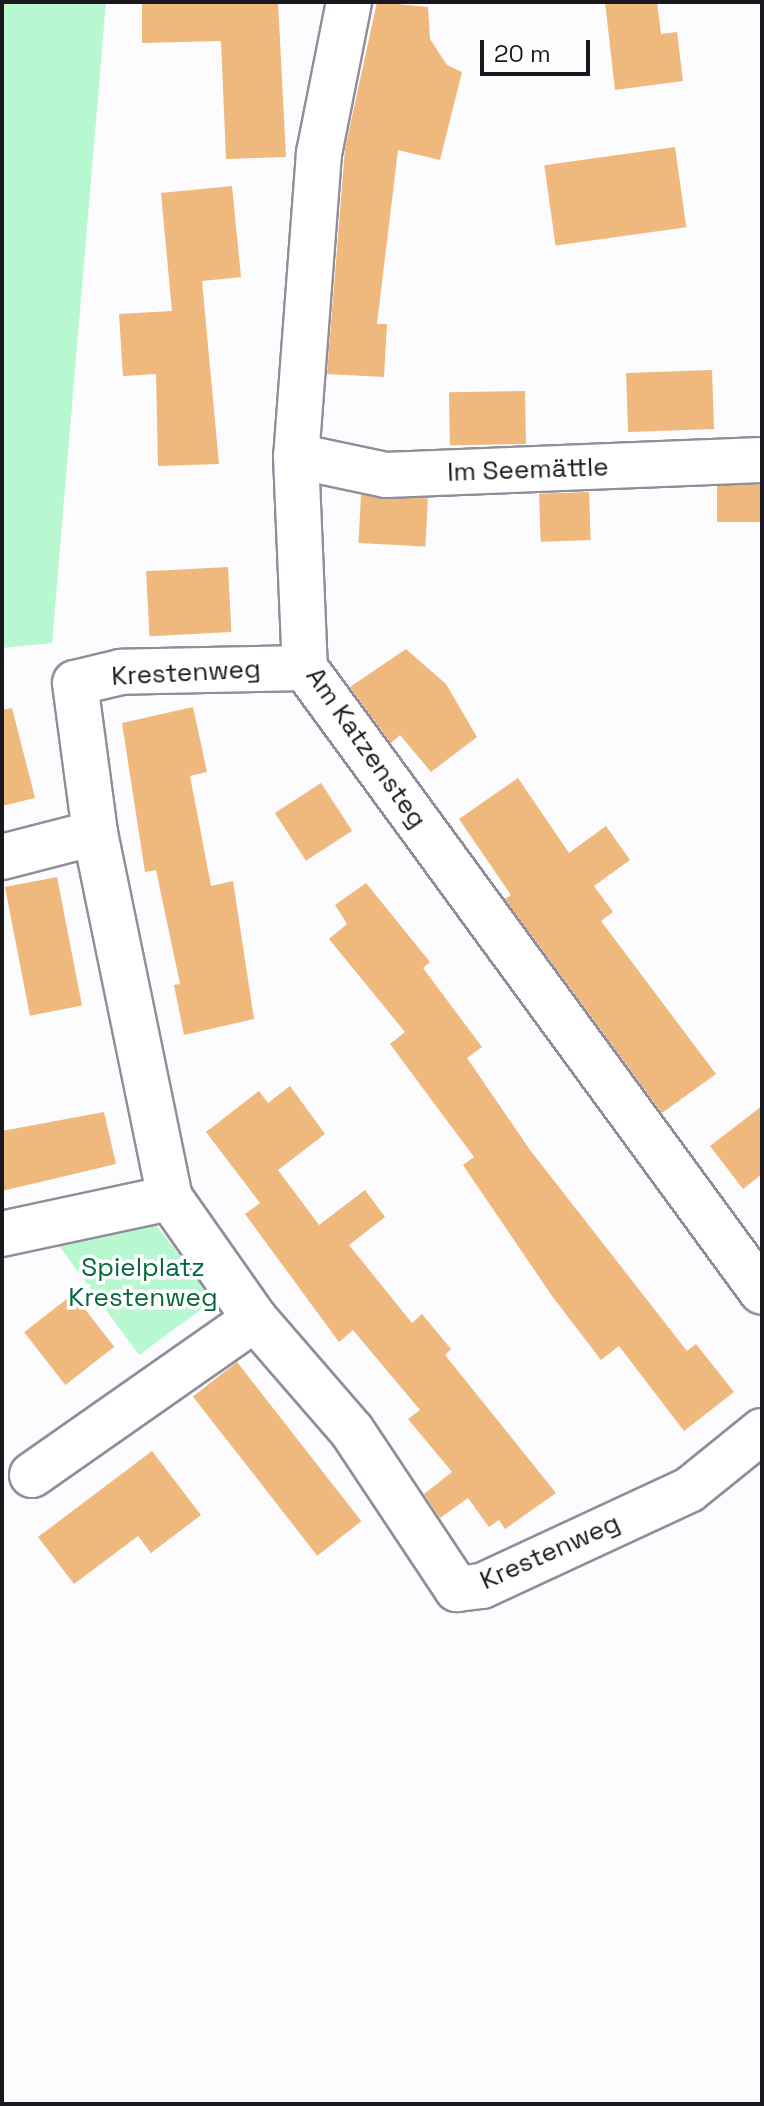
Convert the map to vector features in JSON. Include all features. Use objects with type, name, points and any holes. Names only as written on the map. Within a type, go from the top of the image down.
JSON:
[{"type":"street","name":"Am Katzensteg","points":[[349,2],[319,153],[296,456],[305,668],[762,1292]]},
{"type":"street","name":"Im Seemättle","points":[[296,456],[386,475],[762,460]]},
{"type":"street","name":"Krestenweg","points":[[305,668],[121,672],[75,683],[95,833],[170,1198],[255,1319],[352,1431],[457,1589],[482,1586],[689,1490],[762,1431]]},
{"type":"street","points":[[2,857],[95,833]]},
{"type":"street","points":[[2,1234],[170,1198]]},
{"type":"street","points":[[32,1475],[255,1319]]},
{"type":"green space","points":[[2,2],[106,2],[52,643],[2,648]]},
{"type":"green space","name":"Spielplatz Krestenweg","points":[[156,1225],[214,1300],[139,1355],[57,1243]]},
{"type":"building","points":[[142,2],[278,2],[286,157],[226,159],[221,41],[142,43]]},
{"type":"building","points":[[377,2],[428,7],[430,39],[447,65],[462,72],[440,160],[398,150],[377,324],[387,324],[384,377],[327,374],[345,149]]},
{"type":"building","points":[[605,2],[657,2],[661,34],[677,32],[683,81],[615,90]]},
{"type":"building","points":[[675,147],[686,227],[556,246],[544,165]]},
{"type":"building","points":[[232,186],[241,277],[202,281],[219,464],[158,466],[156,374],[123,376],[119,314],[172,311],[161,193]]},
{"type":"building","points":[[712,370],[714,429],[628,432],[626,373]]},
{"type":"building","points":[[525,391],[526,444],[450,445],[449,392]]},
{"type":"building","points":[[717,485],[762,485],[762,522],[717,522]]},
{"type":"building","points":[[589,492],[591,540],[541,542],[539,494]]},
{"type":"building","points":[[361,495],[428,499],[425,546],[358,543]]},
{"type":"building","points":[[228,567],[231,632],[150,636],[146,571]]},
{"type":"building","points":[[406,649],[446,684],[477,737],[431,772],[400,735],[391,743],[350,687]]},
{"type":"building","points":[[193,707],[207,772],[190,776],[211,886],[233,881],[254,1019],[184,1035],[174,985],[180,984],[156,870],[145,872],[122,723]]},
{"type":"building","points":[[12,708],[35,798],[2,806],[2,710]]},
{"type":"building","points":[[518,778],[569,853],[606,826],[630,860],[594,886],[613,912],[601,921],[716,1074],[662,1113],[505,899],[511,895],[459,819]]},
{"type":"building","points":[[321,783],[352,831],[306,861],[275,813]]},
{"type":"building","points":[[57,877],[82,1006],[30,1016],[5,887]]},
{"type":"building","points":[[366,883],[430,962],[423,968],[482,1047],[467,1058],[530,1150],[687,1351],[696,1344],[734,1392],[684,1431],[619,1346],[601,1360],[552,1296],[463,1165],[474,1157],[390,1044],[405,1032],[329,939],[347,924],[335,905]]},
{"type":"building","points":[[290,1086],[325,1134],[278,1170],[319,1225],[365,1190],[385,1217],[349,1245],[412,1323],[422,1314],[451,1349],[445,1355],[556,1493],[505,1529],[499,1520],[489,1527],[468,1498],[440,1518],[424,1494],[452,1472],[408,1419],[420,1410],[353,1330],[339,1342],[245,1214],[260,1203],[206,1132],[259,1091],[268,1103]]},
{"type":"building","points":[[762,1106],[762,1174],[743,1189],[710,1146]]},
{"type":"building","points":[[104,1112],[116,1164],[2,1191],[2,1131]]},
{"type":"building","points":[[73,1294],[114,1347],[65,1385],[24,1332]]},
{"type":"building","points":[[237,1362],[361,1521],[317,1556],[193,1396]]},
{"type":"building","points":[[152,1451],[201,1515],[151,1553],[138,1536],[74,1584],[38,1537]]}]
